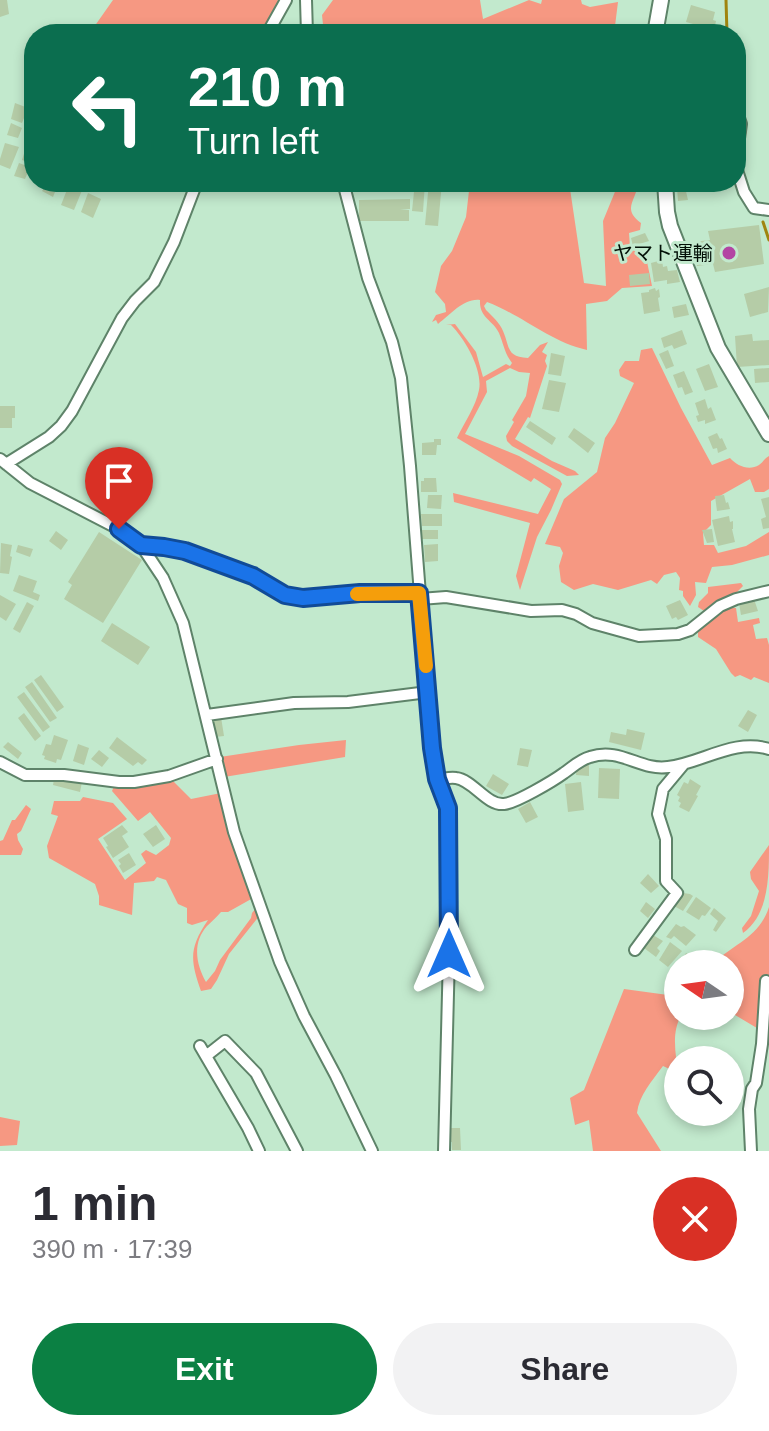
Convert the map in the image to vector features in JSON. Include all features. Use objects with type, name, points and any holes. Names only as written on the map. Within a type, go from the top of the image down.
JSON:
[{"type":"street","points":[[273,24],[286,0]]},
{"type":"street","points":[[306,0],[307,24]]},
{"type":"street","points":[[657,24],[661,0]]},
{"type":"street","points":[[193,192],[154,282],[122,318],[72,411],[49,437],[3,461],[30,483],[119,529],[141,545],[163,578],[183,623],[234,832],[280,962],[371,1151]]},
{"type":"street","points":[[346,192],[368,278],[392,342],[401,378],[432,748],[437,779],[448,808],[449,954],[444,1151]]},
{"type":"street","points":[[666,192],[670,226],[718,348],[769,434]]},
{"type":"street","points":[[744,192],[754,208],[768,214]]},
{"type":"street","points":[[141,545],[185,551],[253,576],[285,595],[303,598],[360,593],[446,597],[531,611],[562,610],[592,623],[639,636],[678,634],[690,630],[720,606],[769,591]]},
{"type":"street","points":[[207,715],[294,703],[348,702],[428,692]]},
{"type":"street","points":[[437,779],[465,781],[495,803],[505,804],[593,755],[619,755],[664,768],[683,765],[732,748],[751,745],[769,749]]},
{"type":"street","points":[[0,762],[25,775],[64,775],[134,782],[169,776],[217,759]]},
{"type":"street","points":[[635,950],[677,893],[666,881],[666,839],[658,814],[663,789],[683,765]]},
{"type":"street","points":[[751,1151],[749,1109],[762,1044],[766,981]]},
{"type":"street","points":[[259,1151],[203,1051],[225,1041],[256,1073],[297,1151]]},
{"type":"shaded area","points":[[113,0],[279,1],[266,24],[96,24]]},
{"type":"shaded area","points":[[333,0],[480,0],[483,19],[529,0],[541,4],[542,0],[581,0],[582,4],[590,7],[618,2],[615,24],[323,24],[322,15]]},
{"type":"shaded area","points":[[469,192],[570,192],[584,283],[606,286],[603,221],[615,192],[636,192],[631,208],[641,223],[640,230],[629,233],[630,247],[644,247],[652,286],[622,288],[607,301],[586,304],[587,350],[561,341],[500,307],[487,302],[484,306],[500,325],[510,350],[516,356],[528,358],[540,345],[548,342],[542,352],[547,355],[547,366],[530,418],[515,439],[579,475],[567,476],[507,441],[506,436],[514,422],[512,420],[526,396],[530,373],[510,368],[486,381],[487,392],[465,434],[519,456],[562,484],[537,537],[520,590],[516,576],[530,523],[454,502],[453,493],[538,514],[551,489],[534,478],[531,482],[457,438],[475,402],[480,382],[467,346],[451,325],[446,325],[455,324],[476,352],[483,377],[512,363],[499,333],[484,315],[480,300],[463,304],[438,324],[436,320],[432,322],[436,315],[446,312],[445,304],[435,292],[441,266],[452,251],[466,217]]},
{"type":"shaded area","points":[[652,348],[712,465],[730,458],[751,468],[769,456],[769,489],[755,492],[750,479],[711,501],[711,525],[703,533],[704,545],[714,545],[718,553],[746,546],[769,532],[769,555],[712,567],[706,583],[695,582],[696,595],[690,606],[683,591],[679,590],[680,578],[676,572],[664,575],[657,584],[651,580],[618,590],[593,584],[574,590],[561,582],[559,566],[563,553],[560,547],[545,544],[564,499],[597,472],[605,438],[634,383],[620,376],[619,370],[625,361],[639,361],[641,350]]},
{"type":"shaded area","points":[[741,583],[743,586],[733,596],[729,607],[736,608],[738,622],[759,618],[760,623],[753,625],[756,639],[767,638],[769,645],[769,683],[754,677],[751,680],[740,675],[735,677],[716,649],[698,637],[698,625],[707,619],[698,607],[699,602],[708,593],[708,587]]},
{"type":"shaded area","points":[[346,740],[345,757],[224,777],[220,757]]},
{"type":"shaded area","points":[[171,779],[191,799],[221,793],[253,898],[228,912],[221,912],[202,933],[197,954],[206,982],[256,908],[260,915],[229,954],[211,989],[201,991],[193,954],[197,939],[208,920],[192,925],[187,923],[187,908],[178,904],[166,880],[157,877],[154,881],[134,883],[132,915],[99,905],[95,884],[49,858],[47,846],[58,816],[51,814],[54,801],[80,801],[83,797],[113,803],[127,819],[98,839],[125,880],[146,863],[141,854],[146,850],[156,855],[169,845],[171,838],[150,812],[138,821],[112,791],[115,784]]},
{"type":"shaded area","points":[[26,805],[31,809],[17,834],[23,849],[21,855],[0,855],[0,841],[12,820]]},
{"type":"shaded area","points":[[769,845],[768,882],[763,905],[752,925],[743,933],[742,928],[751,916],[759,891],[750,872]]},
{"type":"shaded area","points":[[769,907],[767,1034],[744,1020],[744,950],[730,950],[752,933]]},
{"type":"shaded area","points":[[624,989],[664,994],[664,1030],[676,1030],[675,1046],[664,1046],[664,1066],[643,1094],[637,1113],[661,1151],[593,1151],[589,1120],[575,1125],[570,1098],[584,1090]]},
{"type":"shaded area","points":[[0,1117],[20,1121],[17,1145],[0,1146]]},
{"type":"building","points":[[0,0],[7,0],[9,14],[0,17]]},
{"type":"building","points":[[691,5],[715,12],[715,24],[686,22]]},
{"type":"building","points":[[15,103],[24,106],[22,123],[11,119]]},
{"type":"building","points":[[11,123],[22,128],[18,138],[7,135]]},
{"type":"building","points":[[5,143],[19,147],[10,169],[0,165]]},
{"type":"building","points":[[19,163],[24,165],[24,179],[14,176]]},
{"type":"building","points":[[66,192],[81,192],[74,210],[61,205]]},
{"type":"building","points":[[414,192],[424,192],[423,212],[412,211]]},
{"type":"building","points":[[428,192],[441,192],[438,226],[425,225]]},
{"type":"building","points":[[677,192],[686,192],[688,200],[678,201]]},
{"type":"building","points":[[88,193],[101,199],[93,218],[81,212]]},
{"type":"building","points":[[410,199],[410,209],[400,209],[409,210],[409,221],[359,221],[359,200]]},
{"type":"building","name":"ヤマト運輸","points":[[759,225],[764,264],[715,272],[713,264],[697,266],[693,242],[710,240],[708,231]]},
{"type":"building","points":[[645,233],[649,241],[633,246],[631,238]]},
{"type":"building","points":[[662,260],[663,267],[667,266],[668,271],[677,270],[680,282],[654,282],[651,263]]},
{"type":"building","points":[[649,273],[650,284],[630,286],[629,275]]},
{"type":"building","points":[[769,287],[768,312],[750,317],[744,294]]},
{"type":"building","points":[[655,288],[656,291],[659,289],[660,311],[644,314],[641,293]]},
{"type":"building","points":[[686,304],[689,315],[674,318],[672,307]]},
{"type":"building","points":[[682,330],[687,344],[674,349],[672,345],[664,348],[661,338]]},
{"type":"building","points":[[752,334],[753,341],[769,340],[769,365],[737,367],[735,336]]},
{"type":"building","points":[[668,350],[674,366],[666,369],[659,354]]},
{"type":"building","points":[[551,353],[565,356],[561,376],[548,374]]},
{"type":"building","points":[[709,364],[718,387],[705,391],[696,369]]},
{"type":"building","points":[[769,368],[769,382],[755,383],[754,369]]},
{"type":"building","points":[[684,371],[693,392],[685,395],[682,387],[678,388],[673,375]]},
{"type":"building","points":[[549,380],[566,383],[559,412],[542,409]]},
{"type":"building","points":[[705,399],[716,420],[705,424],[705,420],[698,422],[695,403]]},
{"type":"building","points":[[0,406],[15,406],[12,428],[0,428]]},
{"type":"building","points":[[530,421],[556,438],[552,445],[526,427]]},
{"type":"building","points":[[574,428],[595,443],[588,453],[568,437]]},
{"type":"building","points":[[717,433],[727,449],[718,453],[708,437]]},
{"type":"building","points":[[434,439],[441,439],[436,455],[422,455],[422,443],[434,442]]},
{"type":"building","points":[[424,478],[436,478],[437,492],[421,492]]},
{"type":"building","points":[[428,495],[442,495],[441,509],[427,508]]},
{"type":"building","points":[[724,495],[730,509],[717,511],[715,496]]},
{"type":"building","points":[[769,497],[769,528],[763,529],[761,519],[766,517],[761,499]]},
{"type":"building","points":[[421,514],[442,514],[442,526],[422,526]]},
{"type":"building","points":[[729,516],[730,522],[733,521],[735,542],[718,546],[712,520]]},
{"type":"building","points":[[712,529],[714,542],[707,543],[702,530]]},
{"type":"building","points":[[422,530],[438,530],[438,539],[422,539]]},
{"type":"building","points":[[56,531],[68,540],[61,550],[49,541]]},
{"type":"building","points":[[99,532],[142,560],[103,623],[64,599],[72,585],[68,582]]},
{"type":"building","points":[[1,543],[12,545],[9,574],[0,573]]},
{"type":"building","points":[[438,544],[438,561],[425,562],[424,545]]},
{"type":"building","points":[[18,545],[33,549],[30,557],[16,552]]},
{"type":"building","points":[[19,575],[37,581],[33,592],[40,595],[38,601],[13,591]]},
{"type":"building","points":[[0,595],[16,604],[6,621],[0,617]]},
{"type":"building","points":[[754,599],[758,611],[741,615],[739,603]]},
{"type":"building","points":[[680,600],[688,615],[678,620],[676,617],[672,619],[666,606]]},
{"type":"building","points":[[27,602],[34,606],[20,633],[13,629]]},
{"type":"building","points":[[112,623],[150,647],[138,665],[101,641]]},
{"type":"building","points":[[41,675],[64,707],[57,712],[34,680]]},
{"type":"building","points":[[32,682],[57,718],[50,722],[25,687]]},
{"type":"building","points":[[24,692],[50,727],[43,732],[17,697]]},
{"type":"building","points":[[748,710],[757,715],[748,732],[738,726]]},
{"type":"building","points":[[24,713],[41,736],[35,741],[18,718]]},
{"type":"building","points":[[221,717],[224,736],[215,737],[212,718]]},
{"type":"building","points":[[627,729],[645,733],[641,750],[609,742],[611,732],[626,735]]},
{"type":"building","points":[[54,735],[68,740],[61,760],[57,759],[56,763],[44,759],[42,755],[46,744],[51,745]]},
{"type":"building","points":[[117,737],[147,760],[142,765],[138,762],[133,766],[109,748]]},
{"type":"building","points":[[8,742],[22,753],[18,759],[3,747]]},
{"type":"building","points":[[78,744],[89,748],[84,765],[73,761]]},
{"type":"building","points":[[520,748],[532,750],[528,767],[517,765]]},
{"type":"building","points":[[99,750],[109,758],[102,767],[91,759]]},
{"type":"building","points":[[577,763],[589,764],[589,776],[576,775]]},
{"type":"building","points":[[599,768],[620,769],[619,799],[598,798]]},
{"type":"building","points":[[493,774],[509,784],[502,795],[486,786]]},
{"type":"building","points":[[54,779],[82,782],[80,792],[53,785]]},
{"type":"building","points":[[690,779],[701,786],[689,812],[679,807],[680,797],[677,795],[684,782],[688,784]]},
{"type":"building","points":[[581,782],[584,810],[568,812],[565,784]]},
{"type":"building","points":[[530,802],[538,817],[526,823],[518,809]]},
{"type":"building","points":[[122,825],[128,832],[122,836],[129,847],[113,858],[103,838]]},
{"type":"building","points":[[156,825],[165,839],[153,847],[143,834]]},
{"type":"building","points":[[129,853],[136,865],[123,873],[118,860]]},
{"type":"building","points":[[648,874],[659,886],[651,893],[640,883]]},
{"type":"building","points":[[683,893],[693,896],[683,911],[674,906]]},
{"type":"building","points":[[696,897],[711,908],[699,920],[686,912]]},
{"type":"building","points":[[646,902],[655,909],[648,918],[640,911]]},
{"type":"building","points":[[714,908],[726,918],[716,932],[713,930],[718,921],[710,914]]},
{"type":"building","points":[[676,924],[696,935],[686,946],[674,936],[671,939],[666,937]]},
{"type":"building","points":[[653,935],[663,941],[657,948],[660,951],[656,957],[644,948]]},
{"type":"building","points":[[670,942],[681,950],[665,950]]},
{"type":"building","points":[[449,1128],[460,1128],[461,1150],[452,1150]]},
{"type":"waterway","points":[[726,0],[727,24]]},
{"type":"waterway","points":[[763,222],[769,240]]},
{"type":"slow traffic","points":[[357,594],[419,593],[426,666]]},
{"type":"place","name":"ヤマト運輸","points":[[729,253]]},
{"type":"route","points":[[119,529],[141,545],[185,551],[253,576],[285,595],[303,598],[360,593],[419,593],[432,748],[437,779],[448,808],[449,954]]}]
